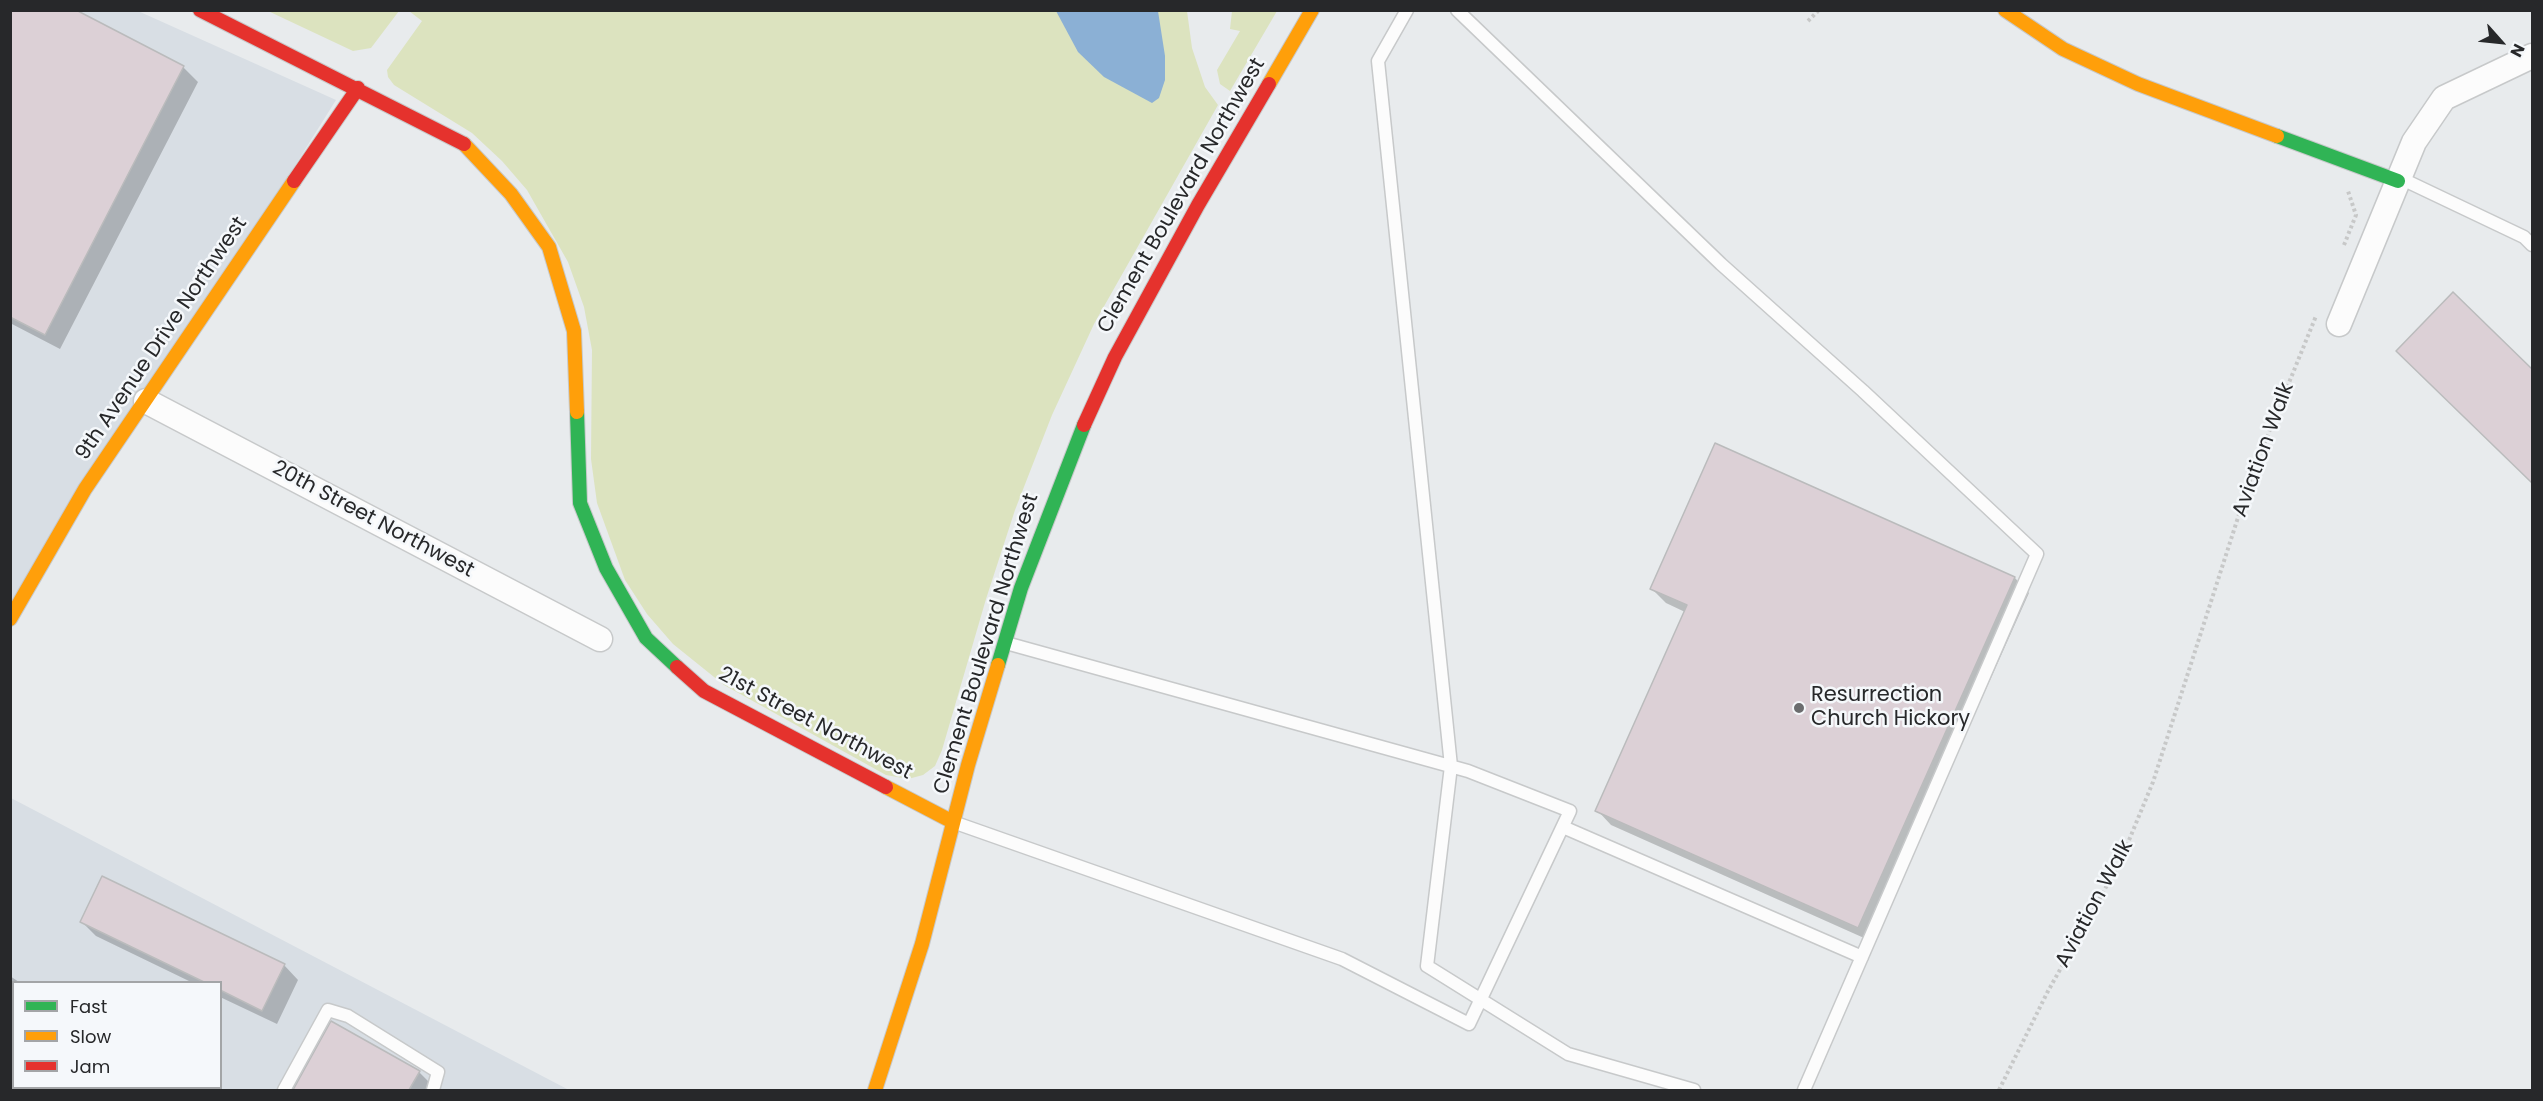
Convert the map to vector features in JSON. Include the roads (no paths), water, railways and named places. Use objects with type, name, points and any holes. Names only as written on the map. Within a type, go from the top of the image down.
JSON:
[{"type":"street","name":"21st Street Northwest","points":[[200,10],[461,141],[511,194],[549,247],[574,331],[580,503],[606,568],[646,638],[704,691],[953,822]]},
{"type":"street","name":"Clement Boulevard Northwest","points":[[875,1090],[922,944],[953,822],[1005,643],[1037,541],[1073,448],[1115,357],[1198,205],[1312,10]]},
{"type":"street","points":[[2005,10],[2063,49],[2138,84],[2398,179]]},
{"type":"street","points":[[2339,324],[2414,142],[2444,98],[2532,56]]},
{"type":"street","name":"9th Avenue Drive Northwest","points":[[10,619],[85,489],[358,88]]},
{"type":"street","name":"20th Street Northwest","points":[[146,401],[600,639]]},
{"type":"lane","points":[[1407,10],[1378,61],[1451,766],[1427,966],[1568,1054],[1694,1090]]},
{"type":"lane","points":[[1457,10],[1721,264],[1863,390],[2037,554],[1804,1090]]},
{"type":"lane","points":[[2398,179],[2524,237],[2532,245]]},
{"type":"lane","points":[[953,822],[1342,959],[1469,1024],[1570,811],[1451,766],[1005,643]]},
{"type":"lane","points":[[1563,827],[1862,957]]},
{"type":"lane","points":[[284,1090],[328,1010],[348,1016],[438,1072],[433,1090]]},
{"type":"water","points":[[1056,11],[1158,11],[1165,56],[1165,80],[1159,98],[1152,103],[1104,77],[1078,52]]},
{"type":"place","name":"Resurrection Church Hickory","points":[[1799,708]]}]
